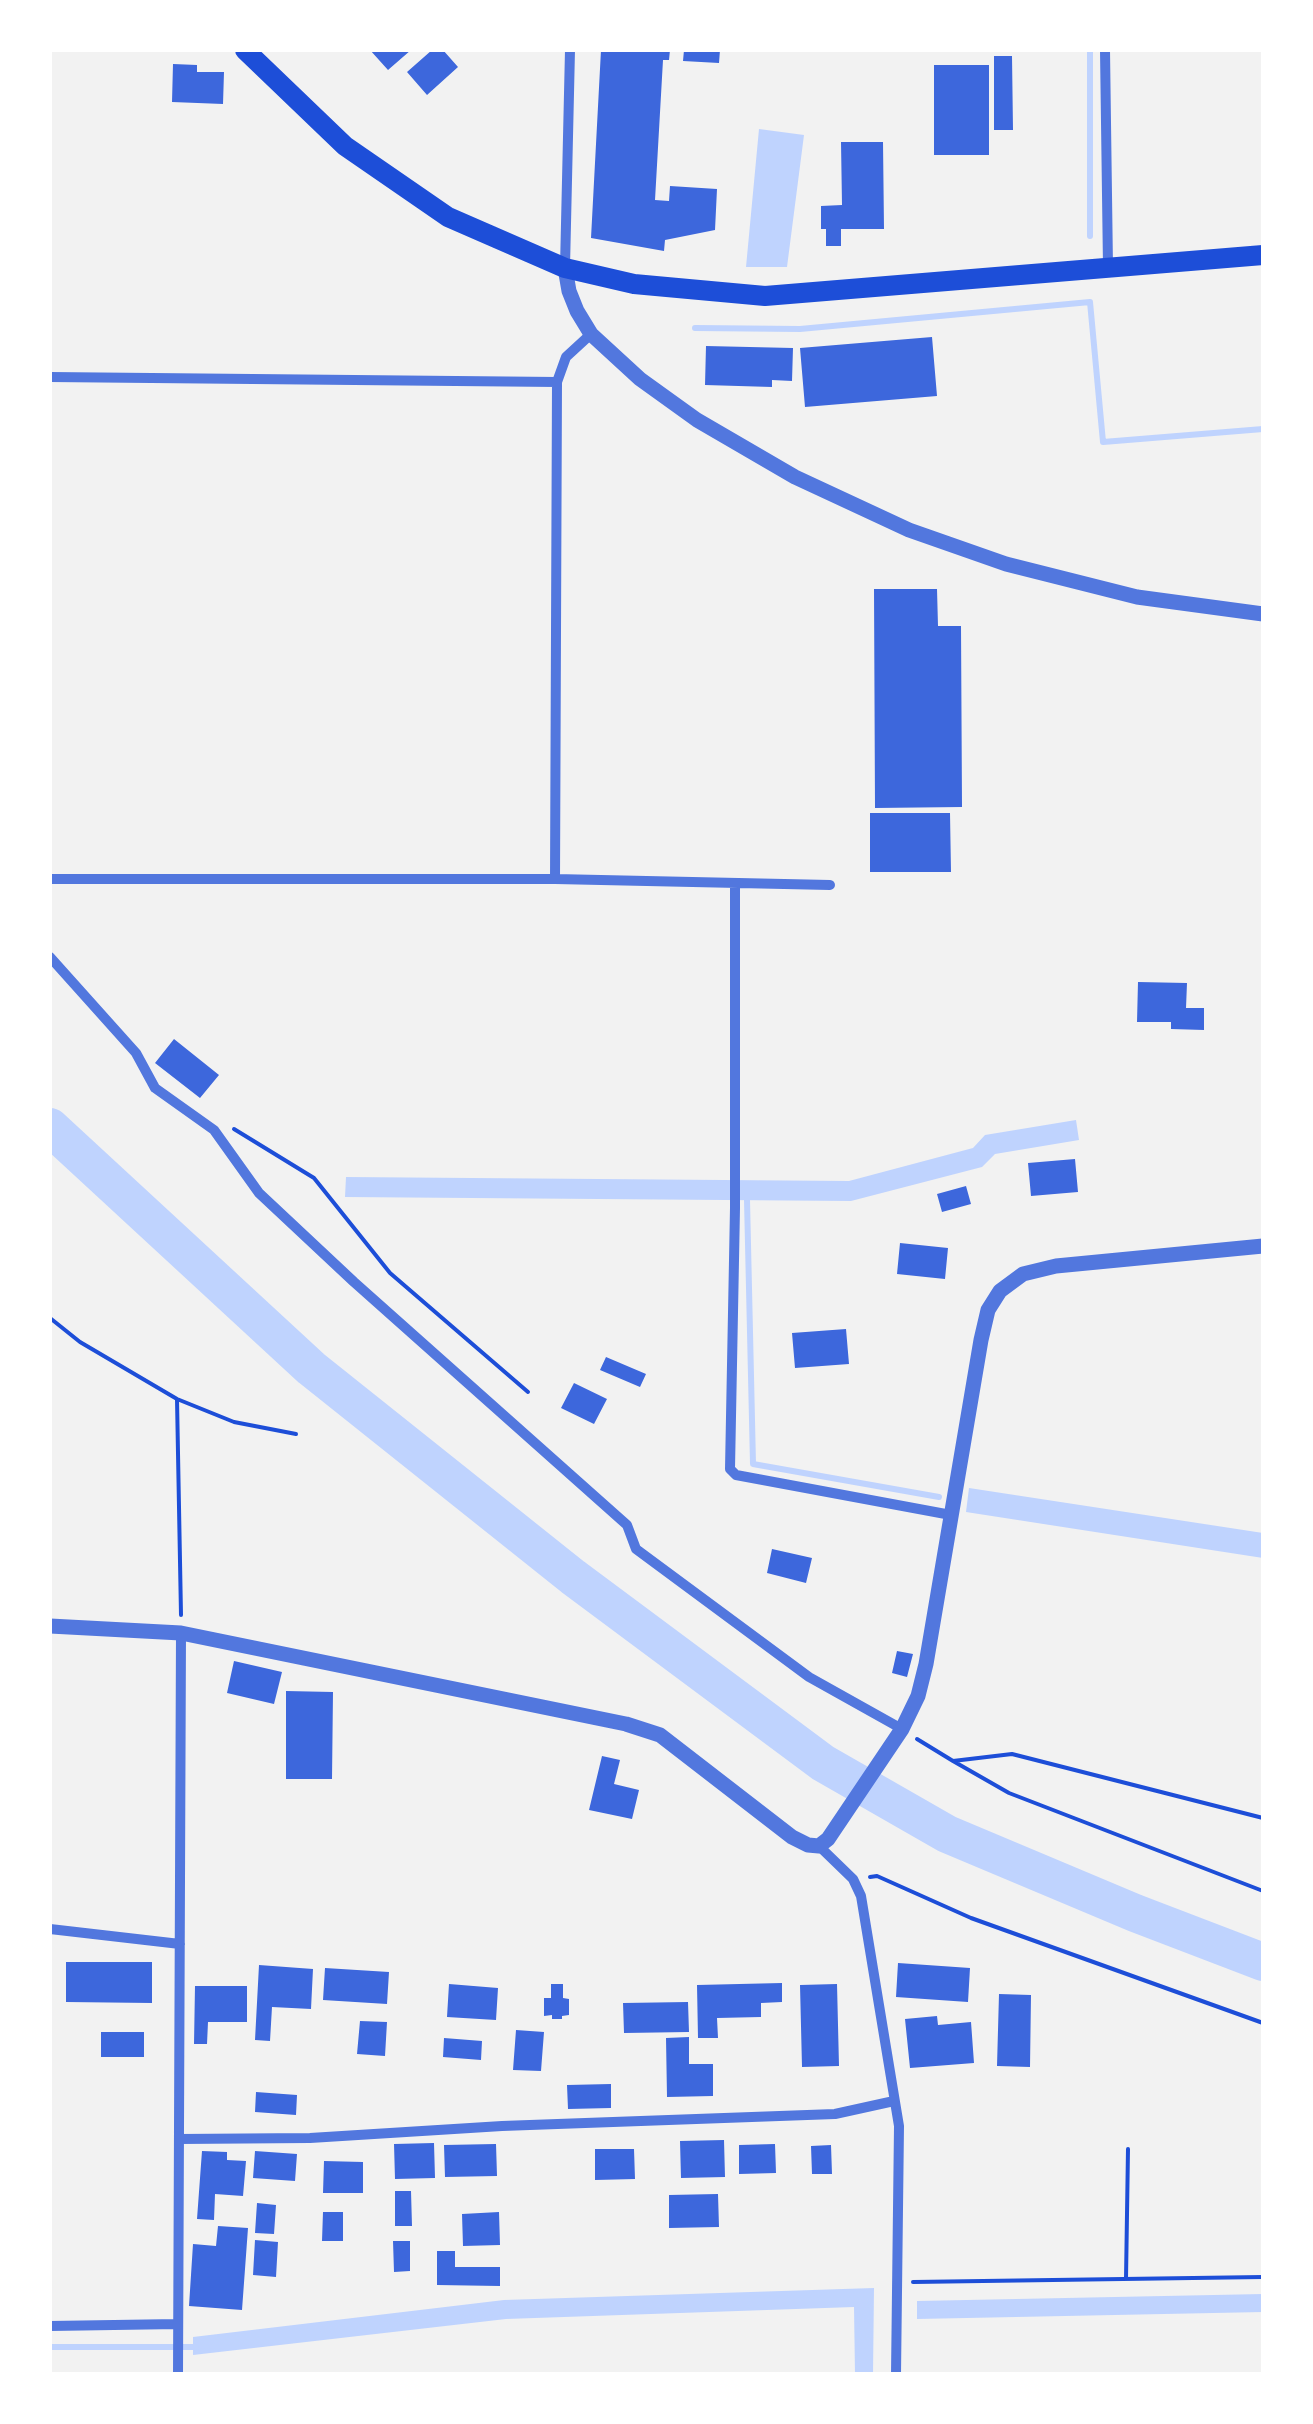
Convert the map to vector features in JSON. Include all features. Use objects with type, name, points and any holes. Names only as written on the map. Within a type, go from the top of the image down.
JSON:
[{"type":"main road","points":[[245,50],[345,146],[448,217],[565,268],[634,284],[766,296],[1263,255]]},
{"type":"street","points":[[570,50],[565,268],[570,292],[590,334],[640,378],[697,420],[795,478],[909,530],[1006,564],[1137,597],[1263,614]]},
{"type":"street","points":[[1105,50],[1108,268]]},
{"type":"street","points":[[555,878],[557,382],[566,357],[590,334]]},
{"type":"street","points":[[50,377],[557,382]]},
{"type":"street","points":[[50,879],[555,878],[830,885]]},
{"type":"street","points":[[734,883],[736,1208],[730,1469],[736,1475],[951,1515]]},
{"type":"street","points":[[50,956],[136,1052],[155,1088],[214,1130],[259,1194],[627,1525],[636,1549],[809,1676],[902,1729]]},
{"type":"street","points":[[50,1626],[181,1633],[626,1724],[660,1735],[792,1837],[808,1845],[824,1843],[902,1729],[918,1696],[980,1340],[988,1310],[1000,1291],[1024,1274],[1056,1266],[1263,1246]]},
{"type":"street","points":[[178,2374],[181,1633]]},
{"type":"street","points":[[824,1843],[861,1896],[898,2126],[896,2374]]},
{"type":"street","points":[[50,1928],[180,1944]]},
{"type":"street","points":[[179,2139],[310,2138],[502,2126],[834,2114],[894,2101]]},
{"type":"street","points":[[50,2326],[178,2324]]},
{"type":"path","points":[[214,1130],[234,1129],[314,1178],[390,1273],[528,1392]]},
{"type":"path","points":[[50,1318],[80,1342],[176,1399],[234,1422],[296,1434]]},
{"type":"path","points":[[176,1399],[181,1633]]},
{"type":"path","points":[[902,1729],[1009,1793],[1263,1892]]},
{"type":"path","points":[[952,1761],[1012,1754],[1263,1818]]},
{"type":"path","points":[[853,1880],[877,1876],[971,1918],[1263,2023]]},
{"type":"path","points":[[1126,2279],[1128,2149]]},
{"type":"path","points":[[896,2282],[1263,2276]]},
{"type":"water","points":[[759,129],[804,135],[787,267],[746,267]]},
{"type":"water","points":[[1076,1120],[1079,1140],[995,1154],[982,1167],[851,1201],[345,1197],[346,1177],[849,1181],[973,1148],[985,1135]]},
{"type":"water","points":[[969,1488],[1263,1533],[1263,1558],[966,1512]]},
{"type":"water","points":[[874,2288],[873,2374],[855,2374],[854,2307],[506,2319],[193,2355],[193,2337],[504,2300]]},
{"type":"water","points":[[1263,2294],[1263,2312],[917,2319],[917,2301]]},
{"type":"building","points":[[370,50],[411,50],[388,70]]},
{"type":"building","points":[[432,50],[443,50],[458,67],[427,95],[407,72]]},
{"type":"building","points":[[601,50],[670,50],[669,60],[663,60],[655,200],[669,201],[670,186],[717,189],[715,230],[665,240],[664,251],[591,238]]},
{"type":"building","points":[[684,50],[720,50],[719,63],[683,61]]},
{"type":"building","points":[[994,56],[1012,56],[1013,130],[994,130]]},
{"type":"building","points":[[173,64],[197,65],[197,72],[224,72],[223,104],[172,102]]},
{"type":"building","points":[[934,65],[989,65],[989,155],[934,155]]},
{"type":"building","points":[[841,142],[883,142],[884,229],[841,229],[841,246],[826,246],[821,206],[842,205]]},
{"type":"building","points":[[932,337],[937,396],[805,407],[800,348]]},
{"type":"building","points":[[706,346],[793,348],[792,381],[772,380],[772,387],[705,385]]},
{"type":"building","points":[[874,589],[937,589],[938,626],[961,626],[962,807],[875,808]]},
{"type":"building","points":[[870,813],[950,813],[951,872],[870,872]]},
{"type":"building","points":[[1138,982],[1187,983],[1186,1008],[1204,1008],[1204,1030],[1171,1029],[1171,1022],[1137,1022]]},
{"type":"building","points":[[174,1039],[219,1075],[200,1098],[155,1063]]},
{"type":"building","points":[[1075,1159],[1078,1192],[1031,1196],[1028,1163]]},
{"type":"building","points":[[966,1186],[971,1204],[942,1212],[937,1194]]},
{"type":"building","points":[[900,1243],[948,1248],[945,1279],[897,1274]]},
{"type":"building","points":[[846,1329],[849,1364],[795,1368],[792,1333]]},
{"type":"building","points":[[606,1357],[646,1374],[640,1387],[600,1370]]},
{"type":"building","points":[[574,1383],[607,1399],[594,1424],[561,1408]]},
{"type":"building","points":[[772,1549],[812,1558],[806,1583],[767,1573]]},
{"type":"building","points":[[897,1651],[913,1654],[907,1677],[892,1673]]},
{"type":"building","points":[[234,1661],[282,1672],[274,1704],[227,1693]]},
{"type":"building","points":[[286,1691],[333,1692],[332,1779],[286,1779]]},
{"type":"building","points":[[602,1756],[620,1760],[614,1784],[639,1790],[632,1819],[589,1810]]},
{"type":"building","points":[[66,1962],[152,1962],[152,2003],[66,2002]]},
{"type":"building","points":[[898,1963],[970,1968],[968,2002],[896,1997]]},
{"type":"building","points":[[259,1965],[313,1969],[311,2009],[272,2007],[270,2041],[255,2040]]},
{"type":"building","points":[[325,1968],[389,1972],[387,2004],[323,2000]]},
{"type":"building","points":[[782,1983],[782,2002],[761,2003],[761,2017],[717,2018],[718,2038],[698,2038],[697,1985]]},
{"type":"building","points":[[449,1984],[498,1988],[496,2020],[447,2017]]},
{"type":"building","points":[[551,1984],[563,1984],[563,1998],[569,1999],[569,2015],[562,2019],[544,2016],[544,1998],[551,1998]]},
{"type":"building","points":[[837,1984],[839,2066],[802,2067],[800,1985]]},
{"type":"building","points":[[195,1986],[247,1986],[247,2022],[208,2022],[207,2044],[194,2044]]},
{"type":"building","points":[[999,1994],[1031,1995],[1030,2067],[997,2066]]},
{"type":"building","points":[[688,2002],[689,2032],[624,2033],[623,2003]]},
{"type":"building","points":[[937,2016],[938,2025],[971,2022],[974,2063],[910,2068],[905,2019]]},
{"type":"building","points":[[360,2021],[387,2022],[385,2056],[357,2054]]},
{"type":"building","points":[[516,2030],[544,2032],[541,2071],[513,2070]]},
{"type":"building","points":[[101,2032],[144,2032],[144,2057],[101,2057]]},
{"type":"building","points":[[689,2037],[689,2064],[713,2064],[713,2096],[667,2097],[666,2038]]},
{"type":"building","points":[[444,2038],[482,2041],[481,2060],[443,2057]]},
{"type":"building","points":[[611,2084],[611,2108],[568,2109],[567,2085]]},
{"type":"building","points":[[256,2092],[297,2095],[296,2115],[255,2112]]},
{"type":"building","points":[[724,2140],[725,2177],[681,2178],[680,2141]]},
{"type":"building","points":[[434,2143],[435,2178],[395,2179],[394,2144]]},
{"type":"building","points":[[496,2144],[497,2176],[445,2177],[444,2145]]},
{"type":"building","points":[[775,2144],[776,2173],[739,2174],[739,2145]]},
{"type":"building","points":[[831,2145],[832,2174],[812,2174],[811,2146]]},
{"type":"building","points":[[595,2149],[634,2149],[635,2179],[595,2180]]},
{"type":"building","points":[[202,2151],[227,2152],[227,2160],[246,2161],[243,2196],[215,2194],[214,2220],[197,2219]]},
{"type":"building","points":[[255,2151],[297,2154],[295,2181],[253,2178]]},
{"type":"building","points":[[324,2161],[363,2162],[363,2193],[323,2193]]},
{"type":"building","points":[[395,2191],[411,2191],[412,2226],[395,2226]]},
{"type":"building","points":[[718,2194],[719,2227],[669,2228],[669,2195]]},
{"type":"building","points":[[257,2203],[276,2205],[274,2234],[255,2233]]},
{"type":"building","points":[[323,2212],[343,2212],[343,2241],[322,2241]]},
{"type":"building","points":[[499,2212],[500,2245],[463,2246],[462,2214]]},
{"type":"building","points":[[218,2226],[248,2228],[242,2310],[189,2306],[193,2244],[216,2246]]},
{"type":"building","points":[[255,2240],[278,2242],[276,2277],[253,2275]]},
{"type":"building","points":[[393,2241],[410,2241],[410,2271],[394,2272]]},
{"type":"building","points":[[437,2251],[455,2251],[455,2267],[500,2267],[500,2286],[437,2285]]},
{"type":"waterway","points":[[1090,50],[1090,236]]},
{"type":"waterway","points":[[695,328],[800,329],[1090,302],[1103,442],[1263,429]]},
{"type":"waterway","points":[[50,1127],[311,1368],[573,1577],[823,1763],[947,1834],[1263,1962]]},
{"type":"waterway","points":[[747,1200],[753,1464],[939,1497]]},
{"type":"waterway","points":[[50,2347],[196,2347]]}]
